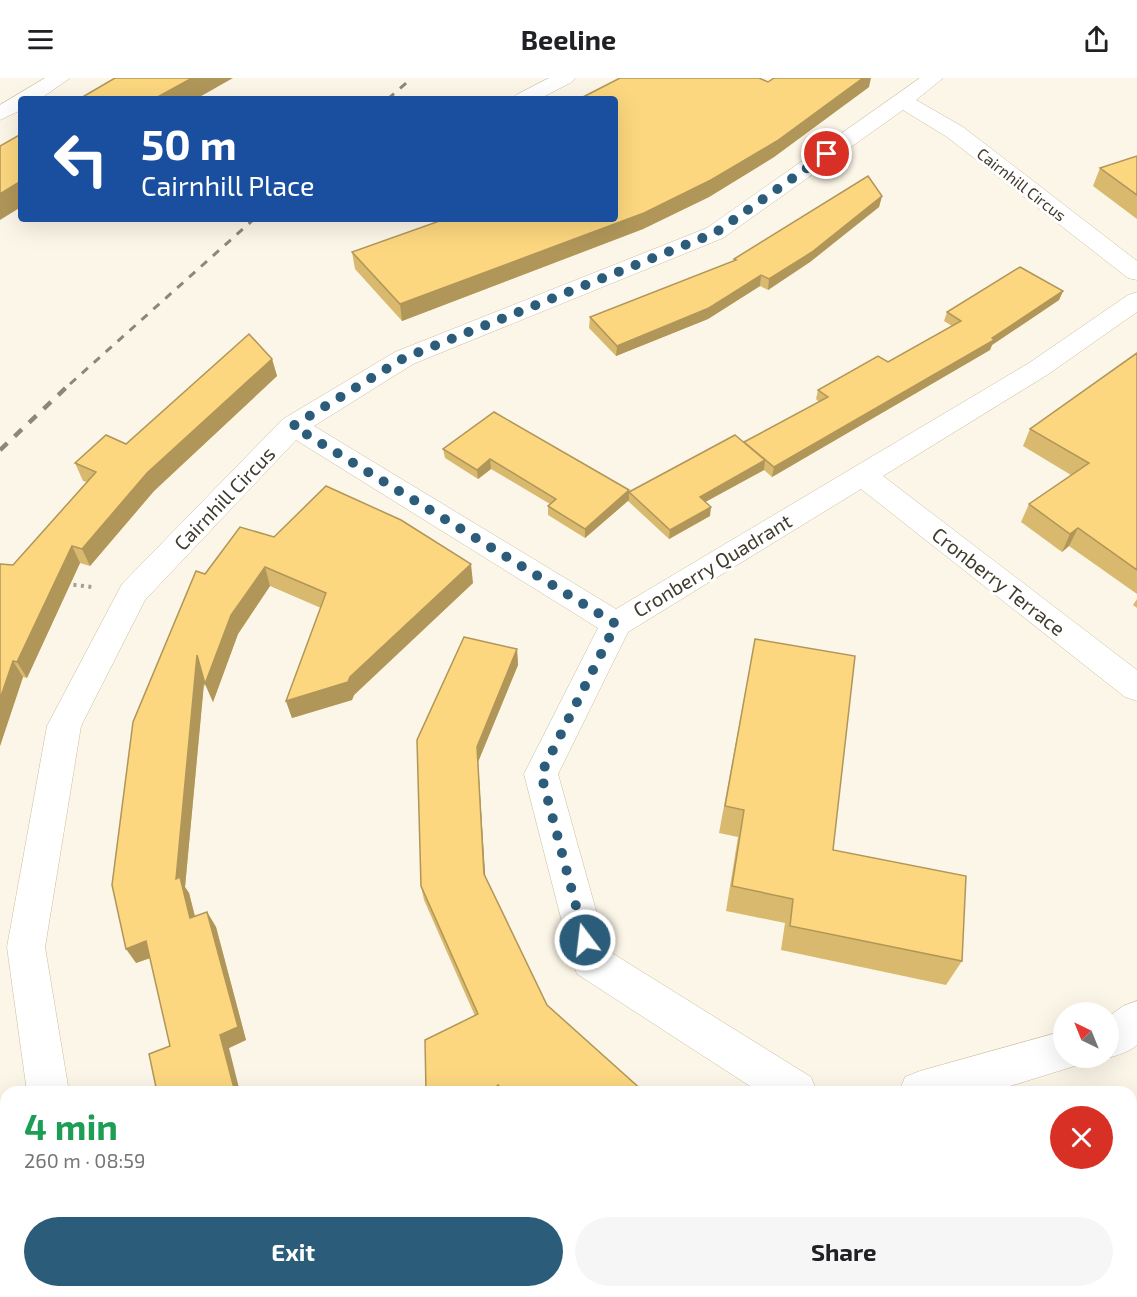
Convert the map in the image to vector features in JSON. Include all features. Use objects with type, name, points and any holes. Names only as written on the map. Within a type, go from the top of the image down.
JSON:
[{"type":"street","points":[[30,96],[60,78]]},
{"type":"street","points":[[529,96],[565,78]]},
{"type":"street","name":"Cairnhill Circus","points":[[46,1086],[13,954],[64,726],[133,592],[293,426],[404,358],[715,233],[933,78]]},
{"type":"street","name":"Cairnhill Circus","points":[[902,101],[955,132],[1137,273]]},
{"type":"street","points":[[0,114],[18,103]]},
{"type":"street","name":"Cronberry Quadrant","points":[[787,1086],[591,961],[541,774],[616,624],[1038,369],[1137,300]]},
{"type":"street","points":[[293,426],[616,624]]},
{"type":"street","name":"Cronberry Terrace","points":[[861,474],[1137,688]]},
{"type":"street","points":[[1119,1034],[1137,1020]]},
{"type":"street","points":[[941,1086],[1053,1054]]},
{"type":"path","points":[[56,583],[133,592]]},
{"type":"building","points":[[115,78],[192,78],[159,96],[84,96]]},
{"type":"building","points":[[620,78],[759,78],[768,82],[774,78],[863,78],[777,141],[711,180],[644,213],[400,304],[352,252],[437,222],[618,222],[618,96],[585,96]]},
{"type":"building","points":[[18,136],[18,183],[0,194],[0,146]]},
{"type":"building","points":[[1137,156],[1137,195],[1100,168]]},
{"type":"building","points":[[868,176],[882,196],[812,252],[769,279],[761,275],[709,308],[617,346],[590,317],[736,260],[734,259]]},
{"type":"building","points":[[1020,267],[1063,291],[992,338],[994,340],[774,467],[744,442],[828,397],[818,390],[878,356],[888,362],[961,321],[947,312]]},
{"type":"building","points":[[249,334],[272,359],[147,473],[82,549],[72,546],[17,662],[13,661],[0,699],[0,564],[13,565],[96,472],[75,463],[106,435],[126,444]]},
{"type":"building","points":[[1137,353],[1137,570],[1078,528],[1070,534],[1029,504],[1089,463],[1030,429]]},
{"type":"building","points":[[494,412],[629,490],[585,529],[548,506],[556,499],[490,459],[477,470],[443,449]]},
{"type":"building","points":[[735,435],[765,460],[700,497],[711,507],[670,530],[629,492]]},
{"type":"building","points":[[326,486],[401,520],[471,564],[350,677],[348,682],[286,701],[326,593],[265,567],[231,615],[205,684],[197,655],[176,879],[180,877],[190,918],[207,912],[238,1027],[220,1035],[233,1086],[156,1086],[149,1054],[170,1046],[146,941],[126,949],[112,885],[133,722],[196,571],[205,574],[240,527],[274,537]]},
{"type":"building","points":[[464,637],[517,649],[477,747],[484,874],[547,1005],[637,1086],[426,1086],[425,1040],[478,1014],[421,886],[417,740]]},
{"type":"building","points":[[755,639],[855,656],[833,850],[966,876],[962,961],[790,926],[793,899],[732,886],[744,810],[725,806]]},
{"type":"railway","points":[[391,96],[412,78]]},
{"type":"railway","points":[[70,384],[251,222]]},
{"type":"railway","points":[[0,450],[71,383]]},
{"type":"route","points":[[585,940],[541,774],[616,624],[293,426],[404,358],[715,233],[827,154]]}]
